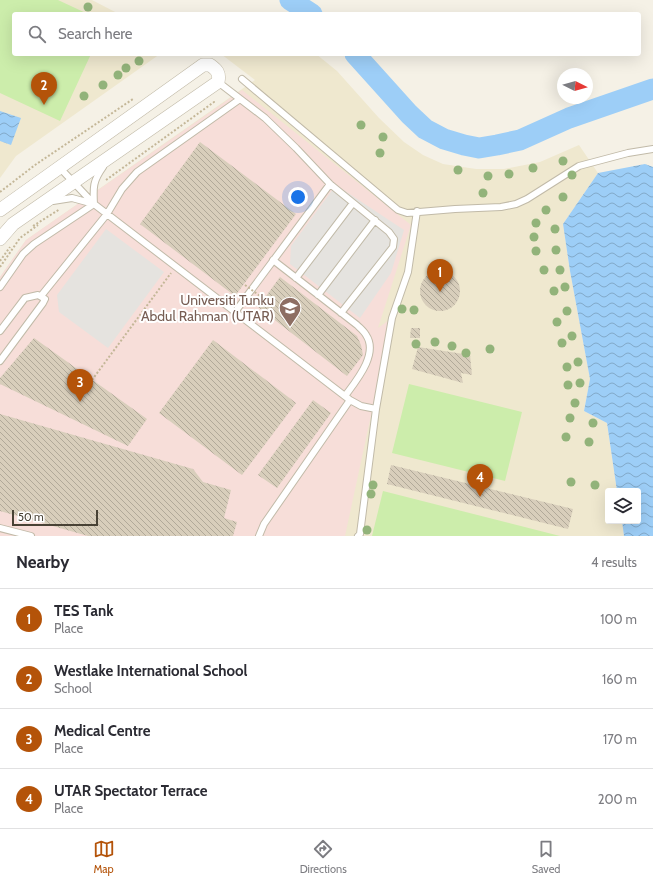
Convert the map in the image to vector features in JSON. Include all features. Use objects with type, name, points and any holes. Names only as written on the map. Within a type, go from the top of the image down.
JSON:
[{"type":"street","points":[[0,210],[203,65],[210,65],[217,70],[219,76],[218,82],[13,224],[0,239]]},
{"type":"lane","points":[[242,79],[398,210],[407,213],[417,211],[501,207],[516,204],[527,199],[579,166],[628,153],[653,149]]},
{"type":"lane","points":[[218,82],[265,118],[330,184],[390,232],[394,239],[393,247],[341,313]]},
{"type":"lane","points":[[41,296],[107,214],[122,189],[137,172],[240,99]]},
{"type":"lane","points":[[94,204],[93,189],[97,175],[110,157]]},
{"type":"lane","points":[[60,168],[94,204],[176,267],[348,398],[361,406],[376,410]]},
{"type":"lane","points":[[235,312],[330,184]]},
{"type":"lane","points":[[44,202],[72,198],[94,204]]},
{"type":"lane","points":[[296,278],[353,203]]},
{"type":"lane","points":[[0,288],[23,254],[34,244],[94,204]]},
{"type":"lane","points":[[358,536],[360,534],[376,410],[392,318],[408,272],[417,211]]},
{"type":"lane","points":[[318,295],[375,220]]},
{"type":"lane","points":[[259,536],[264,524],[348,398],[364,369],[370,346],[367,335],[357,326],[273,260]]},
{"type":"lane","points":[[0,332],[25,298],[38,295],[45,299],[0,361]]},
{"type":"lane","points":[[0,528],[31,536]]},
{"type":"path","points":[[93,189],[214,102],[215,97]]},
{"type":"path","points":[[0,192],[35,165],[134,98]]},
{"type":"path","points":[[0,267],[20,238],[75,199]]},
{"type":"path","points":[[0,261],[18,235],[47,218]]},
{"type":"path","points":[[92,380],[176,267]]},
{"type":"path","points":[[245,285],[264,299]]},
{"type":"shaded area","points":[[0,0],[92,0],[115,12],[12,12],[12,56],[157,56],[16,156],[0,178]]},
{"type":"shaded area","name":"Universiti Tunku Abdul Rahman (UTAR)","points":[[224,56],[318,56],[337,71],[379,118],[404,142],[423,155],[443,164],[476,169],[504,169],[540,162],[579,145],[598,173],[563,224],[590,379],[584,411],[607,423],[617,488],[605,488],[605,524],[622,524],[624,536],[0,536],[0,277],[26,240],[255,80]]},
{"type":"shaded area","name":"Universiti Tunku Abdul Rahman (UTAR)","points":[[242,90],[411,225],[378,328],[392,318],[345,536],[0,536],[0,277],[26,240]]},
{"type":"shaded area","points":[[336,185],[404,230],[391,273],[360,318],[290,264],[291,246]]},
{"type":"shaded area","points":[[106,229],[164,272],[108,348],[59,312],[57,295]]},
{"type":"green space","points":[[0,0],[58,0],[84,12],[12,12],[12,56],[90,56],[60,121],[0,93]]},
{"type":"green space","points":[[409,384],[522,412],[505,481],[392,453]]},
{"type":"green space","points":[[383,491],[560,536],[372,536]]},
{"type":"water","points":[[0,111],[21,118],[11,145],[0,141]]},
{"type":"water","points":[[645,164],[653,167],[653,536],[624,536],[622,524],[641,524],[641,488],[617,488],[607,423],[584,411],[590,379],[563,224],[598,173]]},
{"type":"building","points":[[200,142],[296,214],[235,296],[140,224]]},
{"type":"building","points":[[444,271],[451,274],[457,280],[460,291],[459,299],[451,308],[444,311],[436,311],[429,308],[421,299],[420,287],[423,280],[432,272]]},
{"type":"building","points":[[280,277],[357,336],[363,355],[347,376],[258,307]]},
{"type":"building","points":[[411,328],[420,328],[420,338],[410,338]]},
{"type":"building","points":[[34,338],[147,419],[128,446],[0,384],[0,378]]},
{"type":"building","points":[[213,340],[296,403],[242,475],[159,413]]},
{"type":"building","points":[[418,347],[470,355],[472,375],[461,373],[463,383],[412,369]]},
{"type":"building","points":[[313,400],[331,413],[277,488],[258,475]]},
{"type":"building","points":[[0,414],[193,469],[203,482],[231,490],[224,518],[237,522],[233,536],[88,536],[0,511]]},
{"type":"building","points":[[391,465],[573,509],[568,529],[387,484]]},
{"type":"waterway","points":[[290,0],[309,12]]},
{"type":"waterway","points":[[357,56],[409,114],[425,129],[444,139],[479,148],[520,140],[569,118],[653,89]]},
{"type":"place","name":"Westlake International School","points":[[44,105]]},
{"type":"place","name":"TES Tank","points":[[440,292]]},
{"type":"place","name":"Universiti Tunku Abdul Rahman (UTAR)","points":[[290,328]]},
{"type":"place","name":"Medical Centre","points":[[80,402]]},
{"type":"place","name":"UTAR Spectator Terrace","points":[[480,497]]}]
